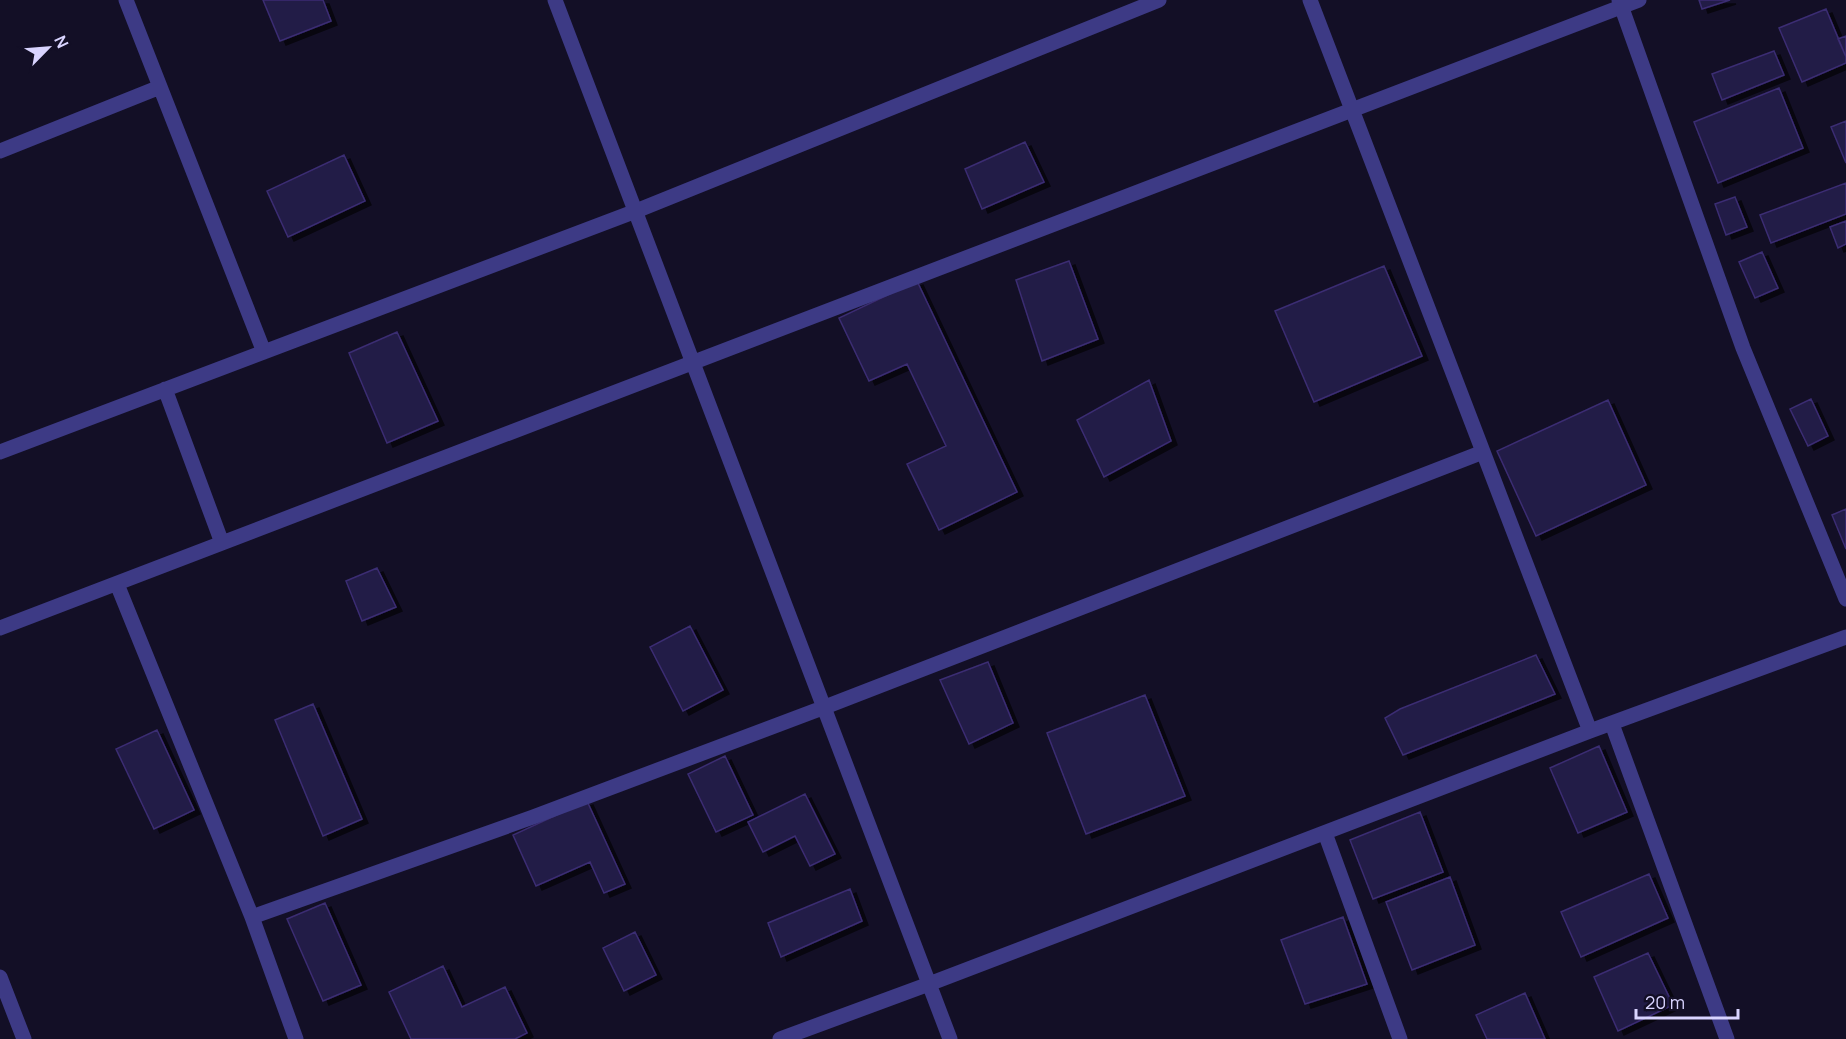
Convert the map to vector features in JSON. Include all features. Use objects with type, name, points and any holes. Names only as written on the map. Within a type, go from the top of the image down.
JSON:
[{"type":"street","points":[[126,0],[264,352]]},
{"type":"street","points":[[555,0],[950,1039]]},
{"type":"street","points":[[0,452],[636,211],[1159,0]]},
{"type":"street","points":[[1310,0],[1590,731]]},
{"type":"street","points":[[0,628],[1352,110],[1621,3],[1639,0]]},
{"type":"street","points":[[1621,3],[1743,348],[1846,599]]},
{"type":"street","points":[[0,151],[160,87]]},
{"type":"street","points":[[165,388],[222,543]]},
{"type":"street","points":[[252,917],[533,817],[825,707],[1483,452]]},
{"type":"street","points":[[117,584],[252,917],[296,1039]]},
{"type":"street","points":[[780,1039],[1590,731],[1846,637]]},
{"type":"street","points":[[1612,724],[1727,1039]]},
{"type":"street","points":[[1325,833],[1400,1039]]},
{"type":"street","points":[[0,977],[24,1039]]},
{"type":"building","points":[[263,0],[323,0],[331,21],[280,41]]},
{"type":"building","points":[[1699,0],[1730,0],[1702,9]]},
{"type":"building","points":[[1826,9],[1846,57],[1846,63],[1802,82],[1779,28]]},
{"type":"building","points":[[1846,36],[1846,57],[1838,39]]},
{"type":"building","points":[[1774,51],[1784,75],[1722,100],[1712,74]]},
{"type":"building","points":[[1779,88],[1803,148],[1718,183],[1694,122]]},
{"type":"building","points":[[1846,121],[1846,163],[1831,127]]},
{"type":"building","points":[[1025,142],[1044,182],[982,209],[965,169]]},
{"type":"building","points":[[344,155],[365,201],[288,237],[267,191]]},
{"type":"building","points":[[1846,183],[1846,214],[1771,243],[1760,215]]},
{"type":"building","points":[[1735,197],[1747,227],[1726,235],[1715,204]]},
{"type":"building","points":[[1846,221],[1846,244],[1838,248],[1830,227]]},
{"type":"building","points":[[1762,252],[1778,288],[1755,298],[1739,262]]},
{"type":"building","points":[[1069,261],[1098,339],[1042,361],[1016,280]]},
{"type":"building","points":[[1384,266],[1422,356],[1314,402],[1275,311]]},
{"type":"building","points":[[917,281],[1017,492],[939,530],[907,464],[946,446],[907,364],[869,381],[839,318]]},
{"type":"building","points":[[397,332],[438,421],[387,443],[349,353]]},
{"type":"building","points":[[1149,380],[1171,441],[1104,477],[1077,420]]},
{"type":"building","points":[[1811,399],[1828,436],[1808,446],[1790,409]]},
{"type":"building","points":[[1608,400],[1646,485],[1536,536],[1497,451]]},
{"type":"building","points":[[1846,509],[1846,549],[1832,515]]},
{"type":"building","points":[[377,568],[396,607],[362,621],[346,581]]},
{"type":"building","points":[[690,626],[723,690],[683,711],[650,647]]},
{"type":"building","points":[[1536,655],[1555,694],[1403,755],[1385,718],[1400,709]]},
{"type":"building","points":[[988,662],[1013,723],[969,744],[940,680]]},
{"type":"building","points":[[1145,695],[1185,796],[1086,834],[1047,733]]},
{"type":"building","points":[[313,704],[362,819],[323,836],[275,720]]},
{"type":"building","points":[[157,730],[194,810],[154,829],[116,749]]},
{"type":"building","points":[[1599,746],[1627,812],[1578,833],[1550,768]]},
{"type":"building","points":[[725,756],[753,815],[716,832],[688,774]]},
{"type":"building","points":[[805,794],[835,854],[810,866],[795,836],[763,852],[748,822]]},
{"type":"building","points":[[587,801],[625,884],[604,893],[590,862],[536,886],[513,835]]},
{"type":"building","points":[[1420,812],[1443,872],[1373,899],[1350,840]]},
{"type":"building","points":[[1649,874],[1668,918],[1581,957],[1561,912]]},
{"type":"building","points":[[1450,877],[1475,945],[1412,970],[1386,902]]},
{"type":"building","points":[[850,889],[862,921],[781,957],[768,923]]},
{"type":"building","points":[[325,903],[361,985],[323,1001],[287,919]]},
{"type":"building","points":[[1343,917],[1367,984],[1305,1004],[1281,940]]},
{"type":"building","points":[[635,932],[656,975],[624,991],[603,948]]},
{"type":"building","points":[[1648,953],[1673,1005],[1618,1031],[1594,977]]},
{"type":"building","points":[[443,966],[462,1007],[505,987],[527,1033],[515,1039],[411,1039],[389,992]]},
{"type":"building","points":[[1525,993],[1545,1039],[1487,1039],[1476,1015]]}]
